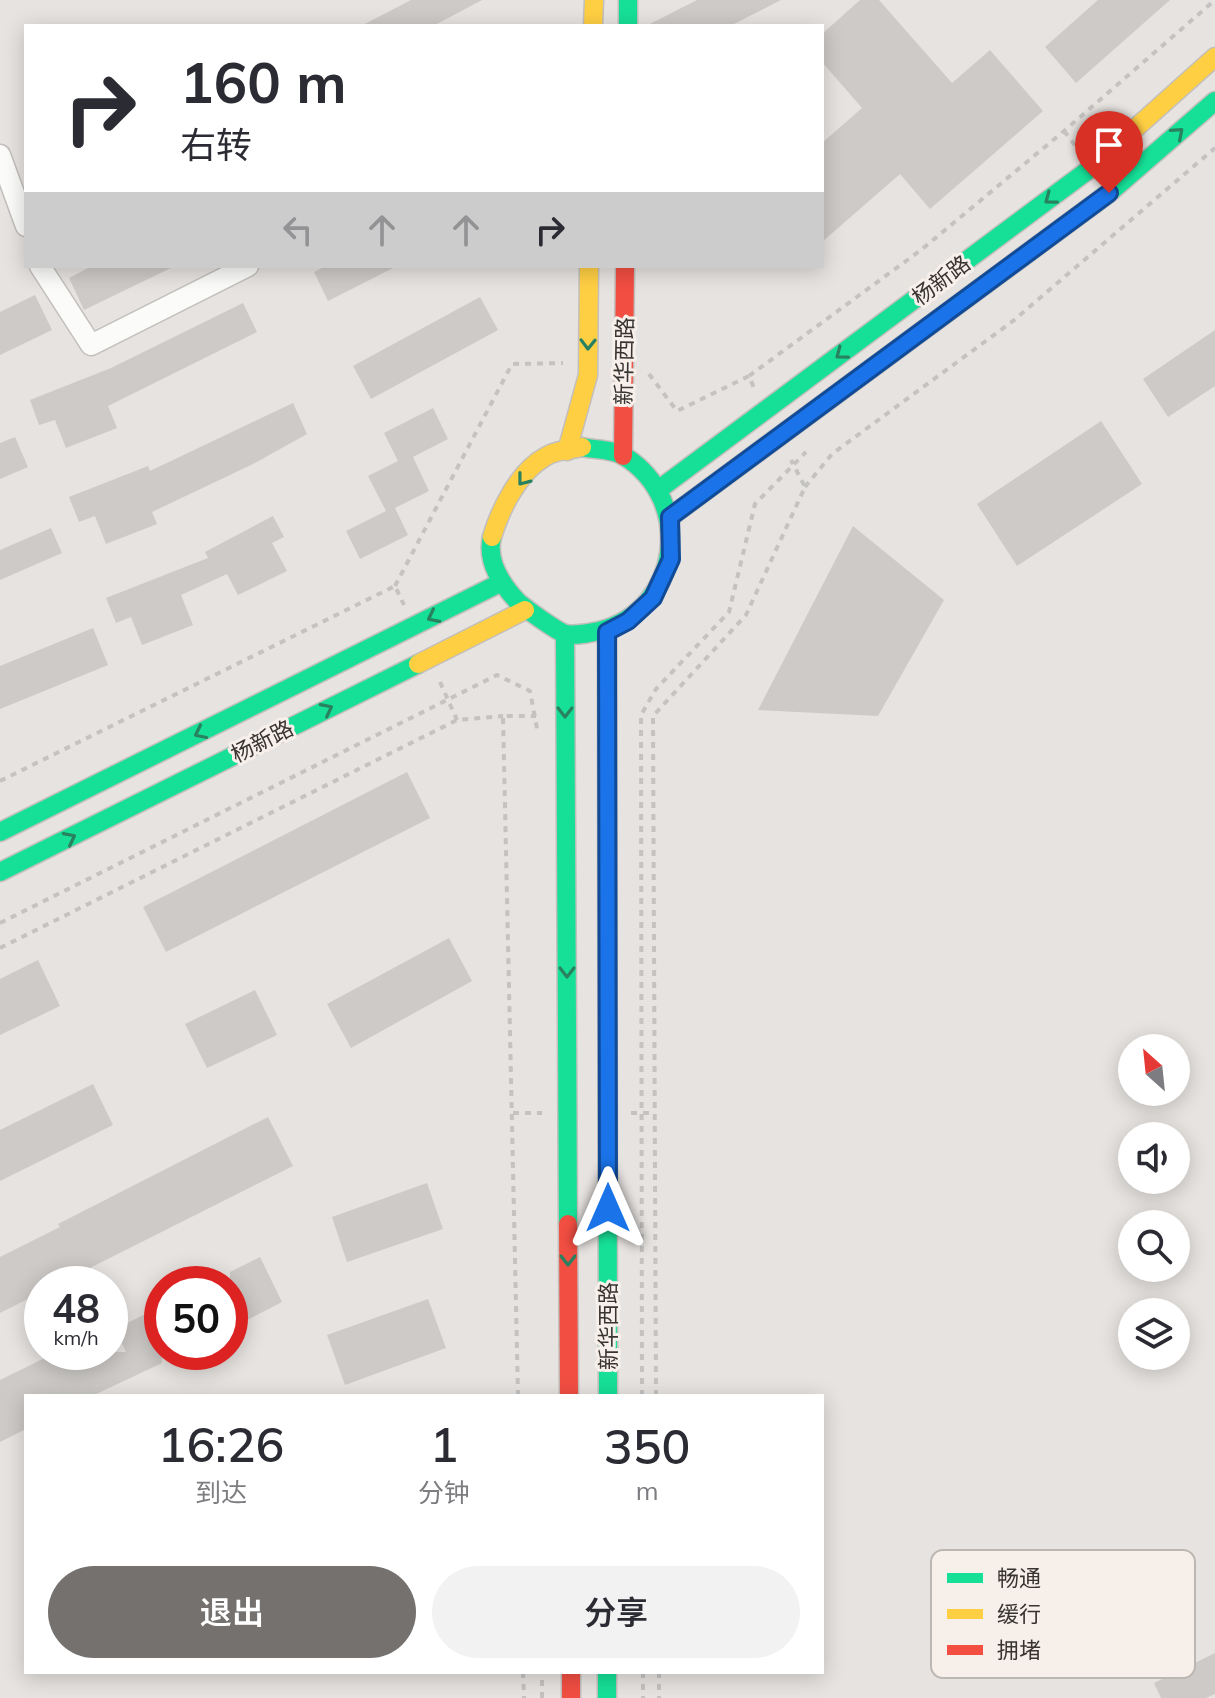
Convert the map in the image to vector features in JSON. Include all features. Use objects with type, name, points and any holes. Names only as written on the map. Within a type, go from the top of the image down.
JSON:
[{"type":"street","points":[[593,24],[594,0]]},
{"type":"street","points":[[628,0],[628,24]]},
{"type":"street","name":"杨新路","points":[[658,490],[1091,168],[1215,57]]},
{"type":"street","points":[[1189,79],[1214,104]]},
{"type":"street","name":"杨新路","points":[[670,517],[1109,193],[1214,104]]},
{"type":"street","points":[[0,155],[24,221]]},
{"type":"street","points":[[43,268],[91,345],[244,268]]},
{"type":"street","name":"新华西路","points":[[567,451],[588,375],[589,268]]},
{"type":"street","name":"新华西路","points":[[623,456],[625,268]]},
{"type":"street","points":[[582,447],[623,456],[644,473],[658,490],[670,517],[671,559],[653,598],[628,621],[607,632],[565,634],[525,610],[502,582],[490,552],[497,518],[521,482],[543,457],[582,447]]},
{"type":"street","name":"杨新路","points":[[0,832],[502,582]]},
{"type":"street","name":"杨新路","points":[[0,872],[525,610]]},
{"type":"street","name":"新华西路","points":[[607,632],[608,1394]]},
{"type":"street","name":"新华西路","points":[[565,634],[569,1394]]},
{"type":"street","points":[[571,1674],[571,1698]]},
{"type":"street","points":[[607,1674],[607,1698]]},
{"type":"path","points":[[749,376],[921,250],[1215,0]]},
{"type":"path","points":[[805,487],[832,454],[1013,321],[1215,148]]},
{"type":"path","points":[[642,1394],[641,715],[656,689],[729,612],[755,504],[792,463],[815,444]]},
{"type":"path","points":[[0,923],[497,675],[530,691],[539,739]]},
{"type":"path","points":[[503,716],[518,1394]]},
{"type":"path","points":[[0,948],[457,720],[565,716]]},
{"type":"path","points":[[607,716],[653,716],[656,1394]]},
{"type":"path","points":[[523,1674],[524,1698]]},
{"type":"path","points":[[542,1674],[542,1698]]},
{"type":"path","points":[[643,1674],[643,1698]]},
{"type":"path","points":[[659,1674],[659,1698]]},
{"type":"building","points":[[411,0],[482,0],[437,24],[365,24]]},
{"type":"building","points":[[697,0],[781,0],[734,24],[650,24]]},
{"type":"building","points":[[860,0],[879,0],[952,83],[990,50],[1043,111],[930,209],[900,174],[824,240],[824,141],[862,108],[824,64],[824,32]]},
{"type":"building","points":[[1098,0],[1170,0],[1076,83],[1045,47]]},
{"type":"building","points":[[88,268],[171,268],[84,310],[69,278]]},
{"type":"building","points":[[322,268],[393,268],[328,301],[314,272]]},
{"type":"building","points":[[35,295],[52,330],[0,355],[0,312]]},
{"type":"building","points":[[480,297],[498,330],[371,399],[353,366]]},
{"type":"building","points":[[243,303],[257,332],[108,406],[117,428],[66,448],[55,420],[39,425],[30,400],[111,368]]},
{"type":"building","points":[[1215,330],[1215,386],[1168,417],[1143,379]]},
{"type":"building","points":[[293,403],[307,434],[253,464],[152,512],[157,524],[106,544],[95,516],[79,522],[69,497],[148,466],[150,471]]},
{"type":"building","points":[[433,408],[448,439],[413,457],[429,491],[395,508],[408,535],[360,559],[346,531],[386,511],[368,476],[398,461],[384,433]]},
{"type":"building","points":[[1101,421],[1142,484],[1017,566],[977,504]]},
{"type":"building","points":[[15,437],[28,467],[0,479],[0,443]]},
{"type":"building","points":[[273,516],[284,537],[272,543],[287,571],[238,595],[227,574],[181,595],[193,625],[142,645],[131,617],[116,623],[106,598],[208,558],[205,552]]},
{"type":"building","points":[[853,526],[944,600],[878,716],[758,710]]},
{"type":"building","points":[[51,528],[62,553],[0,580],[0,550]]},
{"type":"building","points":[[93,628],[108,665],[0,709],[0,666]]},
{"type":"building","points":[[407,772],[430,818],[166,952],[143,907]]},
{"type":"building","points":[[449,938],[472,981],[351,1048],[327,1004]]},
{"type":"building","points":[[38,960],[60,1006],[0,1035],[0,979]]},
{"type":"building","points":[[255,990],[277,1035],[207,1068],[185,1024]]},
{"type":"building","points":[[93,1084],[113,1125],[0,1181],[0,1130]]},
{"type":"building","points":[[268,1117],[293,1166],[94,1266],[24,1266],[24,1301],[0,1313],[0,1257],[60,1227],[58,1224]]},
{"type":"building","points":[[427,1183],[443,1229],[347,1262],[332,1217]]},
{"type":"building","points":[[260,1257],[282,1302],[248,1320],[248,1266],[242,1266]]},
{"type":"building","points":[[428,1299],[446,1348],[345,1385],[327,1335]]},
{"type":"building","points":[[144,1315],[144,1370],[147,1370],[96,1394],[24,1394],[24,1430],[0,1442],[0,1380],[24,1368],[128,1370],[128,1323]]},
{"type":"building","points":[[1215,1653],[1215,1694],[1206,1698],[1161,1698],[1154,1683],[1164,1678],[1195,1678],[1195,1663]]},
{"type":"traffic: fast","points":[[628,0],[628,24]]},
{"type":"traffic: fast","points":[[670,517],[1109,193],[1215,101]]},
{"type":"traffic: fast","points":[[658,490],[1110,151]]},
{"type":"traffic: fast","points":[[492,537],[493,564],[506,588],[518,602],[563,633],[576,635],[599,631],[627,619],[648,601],[662,578],[669,552],[669,525],[662,499],[647,475],[624,456],[582,447]]},
{"type":"traffic: fast","points":[[0,832],[502,582]]},
{"type":"traffic: fast","points":[[607,632],[608,1394]]},
{"type":"traffic: fast","points":[[565,634],[568,1224]]},
{"type":"traffic: fast","points":[[0,872],[418,664]]},
{"type":"traffic: fast","points":[[607,1674],[607,1698]]},
{"type":"traffic: slow","points":[[593,24],[594,0]]},
{"type":"traffic: slow","points":[[1110,151],[1215,57]]},
{"type":"traffic: slow","points":[[567,451],[588,375],[589,268]]},
{"type":"traffic: slow","points":[[492,537],[505,504],[527,472],[549,455],[582,447]]},
{"type":"traffic: slow","points":[[418,664],[525,610]]},
{"type":"traffic: jam","points":[[623,456],[625,268]]},
{"type":"traffic: jam","points":[[568,1224],[569,1394]]},
{"type":"traffic: jam","points":[[571,1674],[571,1698]]},
{"type":"route","points":[[608,1208],[607,632],[628,621],[653,598],[671,559],[670,517],[1109,193]]}]
